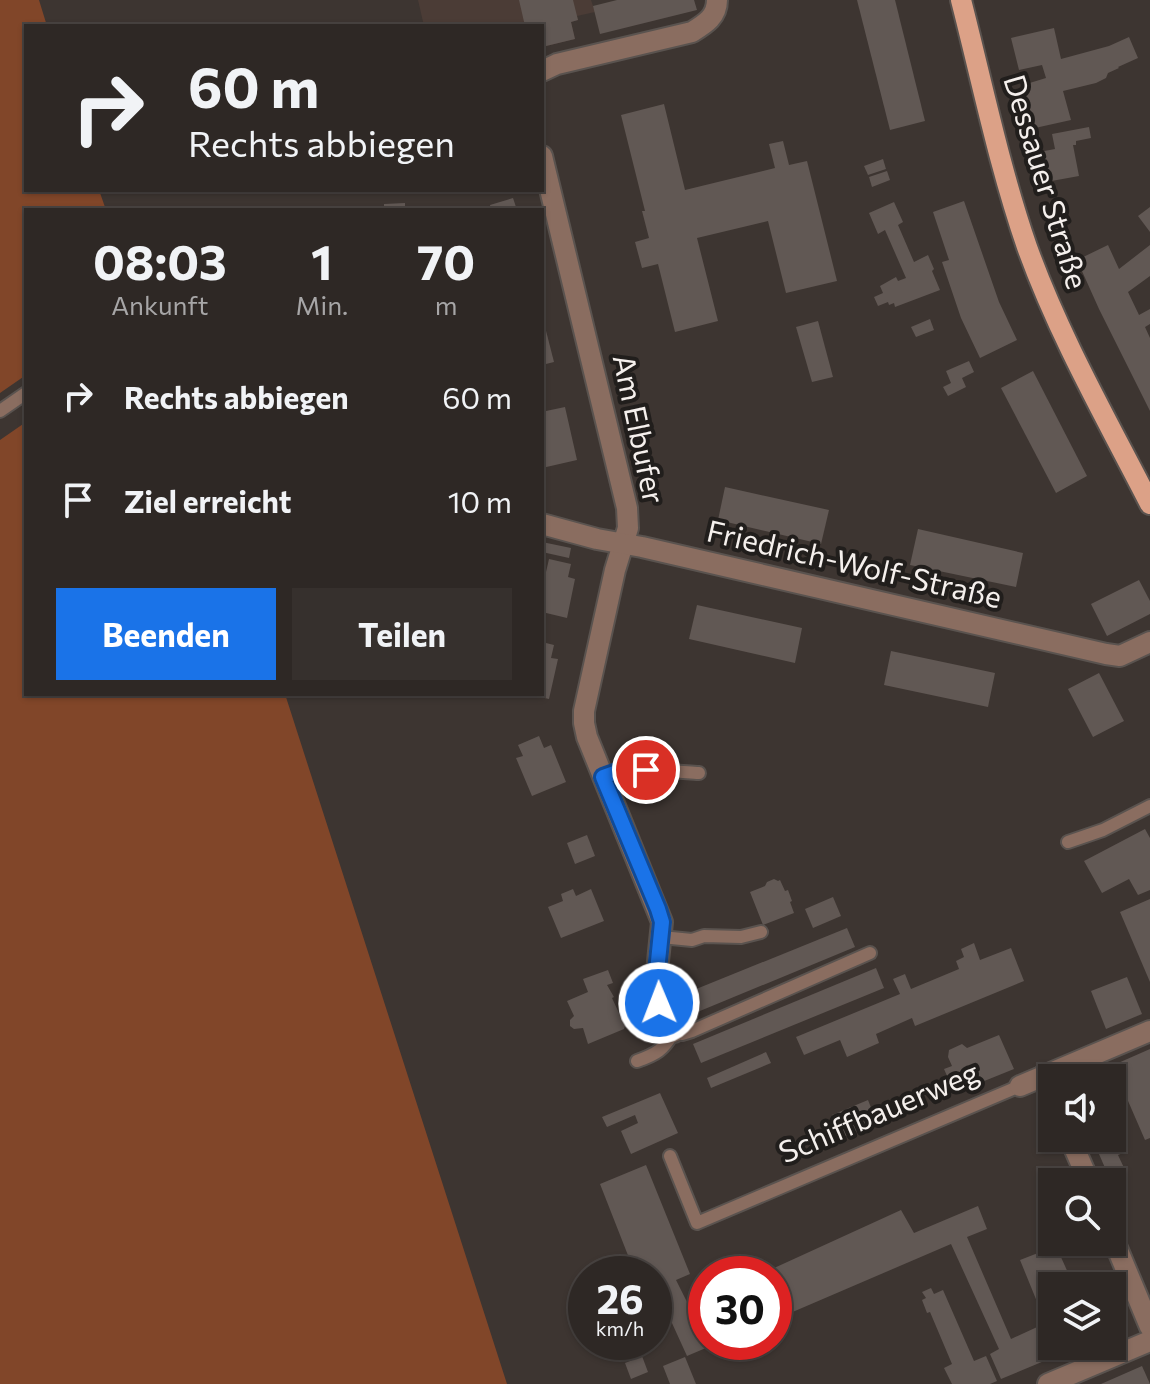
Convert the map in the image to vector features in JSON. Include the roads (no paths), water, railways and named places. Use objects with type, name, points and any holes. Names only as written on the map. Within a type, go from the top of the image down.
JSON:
[{"type":"main road","name":"Dessauer Straße","points":[[961,0],[1003,167],[1031,257],[1066,339],[1150,504]]},
{"type":"street","points":[[544,70],[557,64],[692,32],[709,22],[717,0]]},
{"type":"street","name":"Am Elbufer","points":[[544,164],[627,508],[628,528],[615,570],[584,711],[587,737],[662,922],[656,981],[667,1027],[674,1032]]},
{"type":"street","name":"Friedrich-Wolf-Straße","points":[[544,525],[1106,654],[1120,656],[1150,642]]},
{"type":"street","name":"Schiffbauerweg","points":[[1072,1064],[1150,1031]]},
{"type":"street","name":"Schiffbauerweg","points":[[1020,1086],[1038,1078]]},
{"type":"street","points":[[1120,1256],[1150,1327]]},
{"type":"street","points":[[1048,1384],[1150,1341]]},
{"type":"lane","points":[[0,411],[24,394]]},
{"type":"lane","points":[[603,777],[617,772],[646,770],[699,773]]},
{"type":"lane","points":[[1068,842],[1103,830],[1150,806]]},
{"type":"lane","points":[[661,937],[692,940],[704,936],[741,937],[761,932]]},
{"type":"lane","points":[[637,1061],[655,1055],[664,1048],[674,1032],[682,1034],[692,1031],[870,953]]},
{"type":"lane","name":"Schiffbauerweg","points":[[670,1156],[697,1223],[1020,1086]]}]
